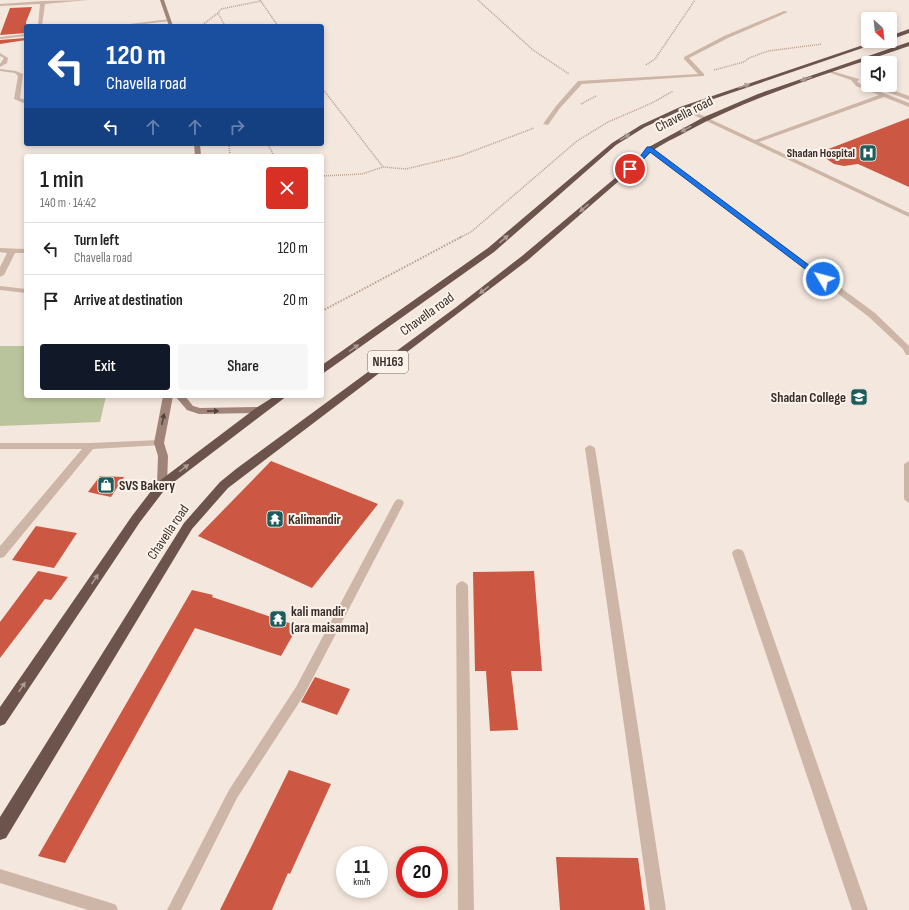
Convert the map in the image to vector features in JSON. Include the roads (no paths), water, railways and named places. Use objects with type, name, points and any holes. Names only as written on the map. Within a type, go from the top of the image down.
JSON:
[{"type":"highway","points":[[897,35],[909,31]]},
{"type":"highway","name":"Chavella road","points":[[0,832],[188,526],[224,485],[266,451],[458,310],[525,258],[641,159],[649,149],[706,118],[760,95],[909,44]]},
{"type":"highway","name":"Chavella road","points":[[324,369],[491,250],[614,144],[643,126],[682,108],[861,47]]},
{"type":"highway","points":[[0,719],[136,519],[162,485],[260,410],[279,398]]},
{"type":"main road","points":[[162,0],[171,24]]},
{"type":"main road","points":[[162,485],[163,456],[159,443],[168,398]]},
{"type":"main road","points":[[182,398],[190,408],[199,411],[260,410]]},
{"type":"street","points":[[0,5],[86,0]]},
{"type":"street","points":[[40,24],[43,2]]},
{"type":"street","points":[[546,124],[580,82],[628,78],[702,75],[686,58],[726,37],[786,12]]},
{"type":"street","points":[[133,24],[170,20]]},
{"type":"street","points":[[0,38],[24,36]]},
{"type":"street","points":[[0,250],[24,251]]},
{"type":"street","points":[[0,274],[12,251]]},
{"type":"street","points":[[0,288],[24,291]]},
{"type":"street","points":[[0,446],[90,446],[159,443]]},
{"type":"street","points":[[0,554],[90,446]]},
{"type":"street","points":[[590,448],[658,910]]},
{"type":"street","points":[[738,553],[860,910]]},
{"type":"street","points":[[462,586],[466,910]]},
{"type":"lane","points":[[0,54],[6,58],[5,62],[0,66]]},
{"type":"lane","points":[[0,70],[16,72],[21,75],[17,100],[24,102]]},
{"type":"lane","points":[[830,71],[852,80],[861,82]]},
{"type":"lane","points":[[852,80],[858,85],[909,105]]},
{"type":"lane","points":[[893,92],[909,98]]},
{"type":"lane","points":[[755,142],[884,95]]},
{"type":"lane","points":[[682,108],[909,215]]},
{"type":"lane","points":[[649,149],[872,315],[908,350]]},
{"type":"lane","points":[[909,464],[909,499]]},
{"type":"lane","points":[[174,910],[233,794],[300,691],[399,503]]},
{"type":"lane","points":[[0,876],[111,910]]},
{"type":"place","name":"Shadan Hospital","points":[[868,153]]},
{"type":"place","name":"Shadan College","points":[[859,397]]},
{"type":"place","name":"SVS Bakery","points":[[106,485]]},
{"type":"place","name":"Kalimandir","points":[[275,519]]},
{"type":"place","name":"kali mandir (ara maisamma)","points":[[278,619]]}]
